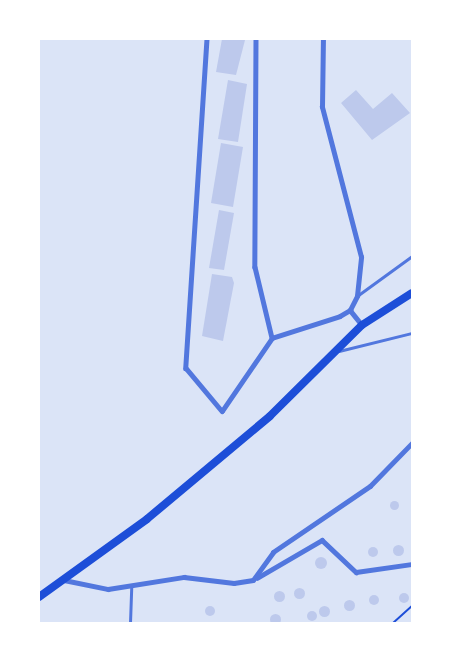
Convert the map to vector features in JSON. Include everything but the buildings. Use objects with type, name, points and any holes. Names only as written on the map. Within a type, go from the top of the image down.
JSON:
[{"type":"main road","points":[[39,596],[147,519],[262,422],[362,325],[412,293]]},
{"type":"street","points":[[207,39],[186,368],[222,411],[272,338],[350,310],[357,296],[361,257],[322,107],[323,39]]},
{"type":"street","points":[[256,39],[255,267],[272,338]]},
{"type":"street","points":[[350,310],[362,325]]},
{"type":"street","points":[[253,580],[273,552],[370,486],[412,443]]},
{"type":"street","points":[[64,580],[94,588],[131,586],[184,577],[234,583],[253,580],[322,540],[356,572],[412,564]]},
{"type":"lane","points":[[357,296],[412,256]]},
{"type":"lane","points":[[333,353],[412,333]]},
{"type":"lane","points":[[130,623],[131,586]]},
{"type":"path","points":[[393,623],[412,606]]},
{"type":"shaded area","points":[[39,39],[412,39],[412,623],[39,623]]}]
